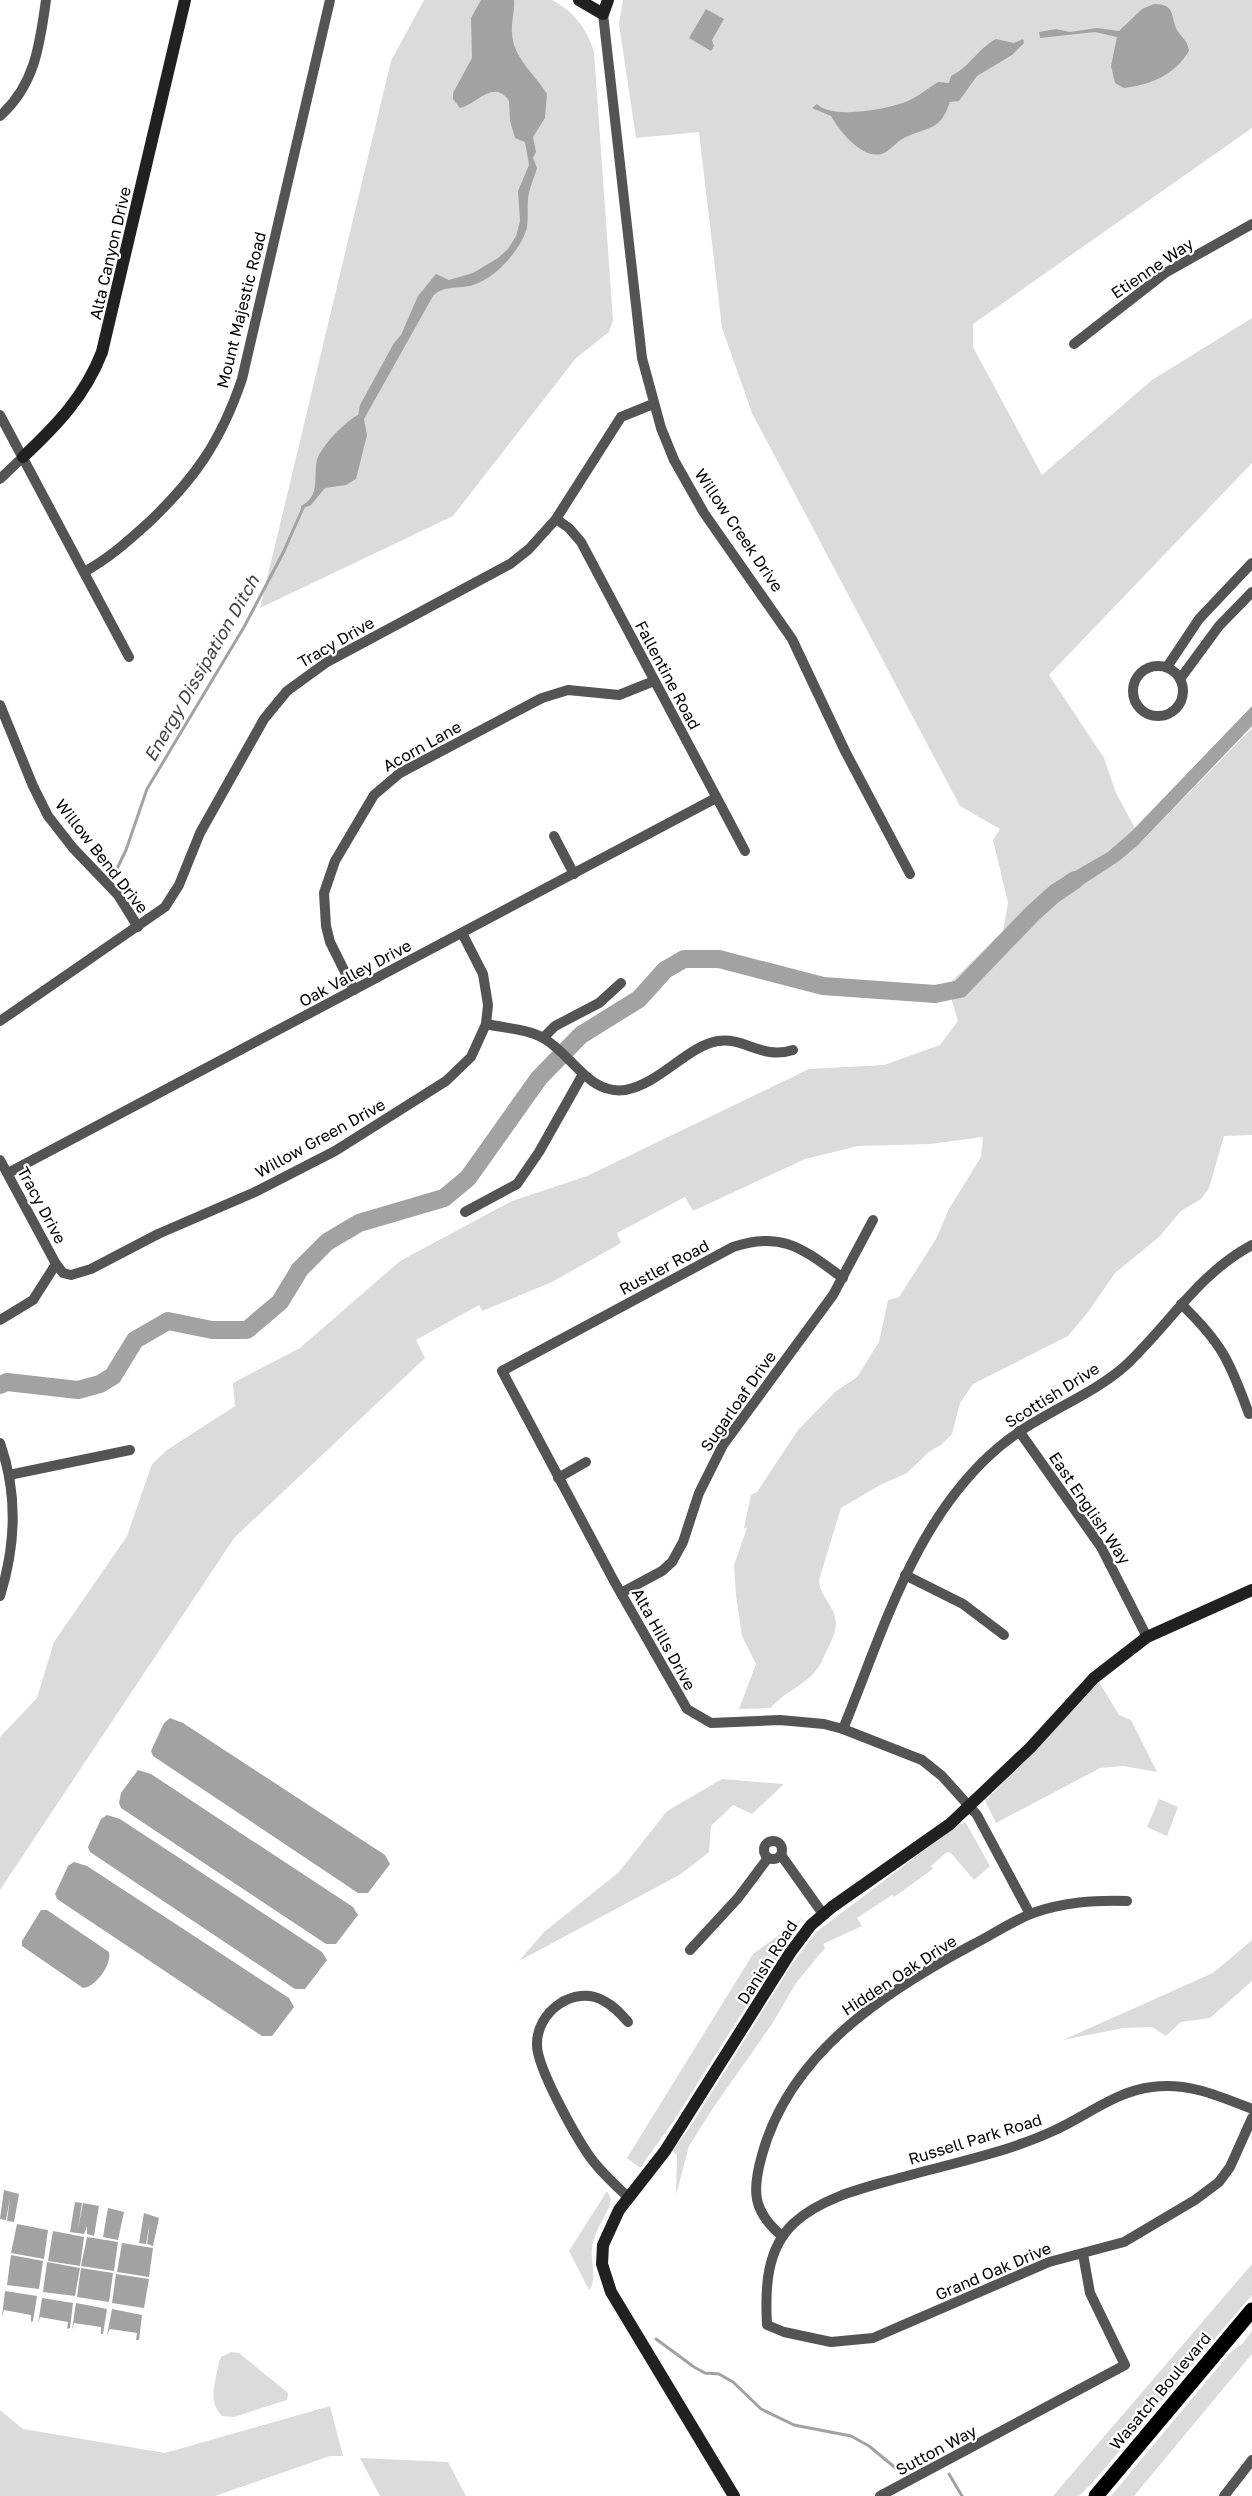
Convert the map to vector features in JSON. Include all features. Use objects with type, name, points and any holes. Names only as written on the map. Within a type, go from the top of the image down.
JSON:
[{"type":"main road","name":"Wasatch Boulevard","points":[[1096,2496],[1252,2310]]},
{"type":"street","points":[[0,116],[16,101],[36,62],[46,0]]},
{"type":"street","name":"Alta Canyon Drive","points":[[0,479],[64,417],[93,375],[102,352],[185,0]]},
{"type":"street","name":"Mount Majestic Road","points":[[84,572],[123,546],[175,498],[204,462],[231,412],[242,379],[330,0]]},
{"type":"street","name":"Willow Creek Drive","points":[[608,0],[603,15],[642,358],[653,404],[674,460],[689,488],[773,609],[804,662],[844,751],[910,874]]},
{"type":"street","points":[[582,1],[603,15]]},
{"type":"street","name":"Etienne Way","points":[[1074,344],[1165,273],[1252,224]]},
{"type":"street","name":"Tracy Drive","points":[[0,1021],[165,907],[174,896],[200,833],[264,719],[287,690],[327,662],[510,564],[529,549],[556,519],[621,417],[653,404]]},
{"type":"street","points":[[0,415],[129,657]]},
{"type":"street","name":"Fallentine Road","points":[[556,519],[569,528],[581,542],[745,851]]},
{"type":"street","points":[[1167,667],[1199,619],[1252,563]]},
{"type":"street","points":[[1180,679],[1219,626],[1252,592]]},
{"type":"street","points":[[1154,666],[1167,667],[1180,679],[1183,695],[1168,714],[1162,717],[1149,715],[1135,702],[1131,687],[1134,681],[1154,666]]},
{"type":"street","name":"Acorn Lane","points":[[354,990],[330,942],[325,918],[324,893],[335,861],[374,795],[400,773],[542,698],[568,690],[619,695],[654,681]]},
{"type":"street","name":"Willow Bend Drive","points":[[0,705],[33,786],[48,816],[73,848],[118,895],[138,927]]},
{"type":"street","name":"Oak Valley Drive","points":[[8,1173],[716,798]]},
{"type":"street","points":[[554,836],[574,874]]},
{"type":"street","name":"Willow Green Drive","points":[[56,1264],[63,1273],[78,1275],[158,1234],[255,1192],[335,1151],[414,1103],[453,1075],[471,1057],[486,1024],[488,1005],[483,974],[462,933]]},
{"type":"street","points":[[547,1041],[555,1026],[599,1003],[621,983]]},
{"type":"street","points":[[486,1024],[547,1041],[573,1062],[583,1074],[600,1086],[623,1090],[646,1083],[702,1047],[718,1041],[733,1042],[769,1054],[793,1050]]},
{"type":"street","points":[[465,1212],[517,1184],[539,1152],[583,1074]]},
{"type":"street","name":"Tracy Drive","points":[[0,1161],[56,1264]]},
{"type":"street","name":"Sugarloaf Drive","points":[[621,1593],[662,1571],[672,1562],[683,1542],[699,1493],[723,1445],[843,1278],[873,1220]]},
{"type":"street","name":"Rustler Road","points":[[502,1371],[734,1247],[752,1241],[788,1242],[802,1249],[843,1278]]},
{"type":"street","name":"Scottish Drive","points":[[843,1729],[905,1575],[924,1538],[958,1489],[999,1447],[1019,1431],[1118,1372],[1217,1266],[1252,1245]]},
{"type":"street","points":[[0,1320],[33,1300],[56,1264]]},
{"type":"street","points":[[1181,1304],[1218,1342],[1227,1358],[1249,1414]]},
{"type":"street","name":"Alta Hills Drive","points":[[502,1371],[678,1698],[699,1718],[723,1724],[799,1720],[843,1729],[922,1760],[942,1776],[969,1806]]},
{"type":"street","name":"East English Way","points":[[1019,1431],[1101,1547],[1147,1637]]},
{"type":"street","points":[[0,1443],[9,1475],[14,1530],[12,1551],[0,1596]]},
{"type":"street","points":[[9,1475],[130,1450]]},
{"type":"street","points":[[558,1478],[586,1462]]},
{"type":"street","points":[[905,1575],[963,1604],[1004,1635]]},
{"type":"street","name":"Danish Road","points":[[734,2496],[647,2354],[607,2282],[602,2264],[603,2245],[628,2197],[666,2151],[790,1953],[823,1914],[933,1837],[1030,1748],[1094,1678],[1147,1637],[1252,1590]]},
{"type":"street","points":[[969,1806],[977,1815],[1030,1914]]},
{"type":"street","points":[[768,1858],[764,1847],[771,1841],[782,1846],[781,1855],[823,1914]]},
{"type":"street","points":[[768,1858],[774,1860],[781,1855]]},
{"type":"street","points":[[690,1950],[738,1898],[768,1858]]},
{"type":"street","name":"Hidden Oak Drive","points":[[782,2236],[765,2221],[759,2208],[756,2177],[765,2144],[784,2102],[811,2062],[836,2036],[890,1995],[939,1963],[1030,1914],[1068,1903],[1127,1901]]},
{"type":"street","points":[[628,2022],[614,2007],[603,2000],[591,1996],[578,1996],[560,2003],[545,2017],[539,2030],[537,2045],[542,2069],[589,2156],[628,2197]]},
{"type":"street","name":"Russell Park Road","points":[[782,2236],[809,2212],[840,2196],[1035,2138],[1129,2092],[1149,2087],[1183,2087],[1201,2090],[1252,2109]]},
{"type":"street","name":"Grand Oak Drive","points":[[782,2236],[776,2246],[769,2273],[767,2325],[784,2332],[831,2342],[873,2338],[1049,2262],[1124,2242],[1209,2192],[1230,2167],[1252,2118]]},
{"type":"street","name":"Sutton Way","points":[[881,2496],[1008,2435],[1125,2365],[1090,2293],[1083,2254]]},
{"type":"street","points":[[1224,2496],[1249,2473],[1252,2460]]},
{"type":"shaded area","points":[[424,0],[552,0],[573,15],[588,35],[594,52],[613,320],[609,332],[576,358],[453,516],[260,608],[391,61]]},
{"type":"shaded area","points":[[481,0],[514,0],[513,42],[520,58],[547,94],[545,118],[533,137],[536,152],[533,158],[537,168],[529,195],[526,231],[513,254],[492,275],[476,284],[442,290],[433,296],[364,419],[367,435],[356,479],[346,485],[325,488],[311,505],[301,509],[301,506],[314,492],[319,454],[335,434],[358,415],[360,405],[394,343],[401,335],[418,296],[436,274],[449,280],[473,273],[498,258],[508,249],[516,236],[520,221],[518,191],[529,165],[525,142],[515,138],[510,121],[509,101],[497,92],[491,92],[460,108],[453,99],[453,93],[472,58],[471,18]]},
{"type":"shaded area","points":[[623,0],[1252,0],[1252,128],[973,324],[973,347],[1042,475],[1152,380],[1252,318],[1252,463],[1049,675],[1104,758],[1116,793],[1142,841],[1252,728],[1252,1135],[1224,1136],[1209,1188],[1201,1199],[1181,1211],[1159,1237],[1115,1273],[1068,1336],[973,1384],[960,1403],[952,1434],[941,1445],[930,1451],[907,1473],[880,1485],[841,1508],[819,1580],[835,1616],[834,1635],[820,1665],[812,1675],[771,1708],[739,1709],[756,1664],[742,1636],[734,1565],[747,1528],[744,1528],[751,1495],[757,1492],[798,1430],[835,1392],[857,1377],[879,1342],[888,1300],[899,1297],[936,1239],[949,1209],[981,1157],[983,1137],[930,1144],[858,1146],[805,1159],[693,1211],[685,1197],[617,1233],[621,1243],[552,1282],[482,1311],[479,1305],[416,1340],[425,1358],[234,1538],[0,1890],[0,1737],[37,1698],[54,1642],[127,1536],[152,1464],[167,1450],[235,1406],[233,1383],[300,1348],[400,1261],[512,1201],[587,1176],[809,1069],[884,1065],[940,1045],[958,1021],[952,1001],[952,981],[1003,931],[1008,903],[993,840],[1000,829],[960,806],[752,413],[722,328],[699,132],[636,138],[619,24]]},
{"type":"shaded area","points":[[1154,4],[1166,6],[1169,9],[1177,30],[1186,42],[1189,51],[1169,72],[1143,84],[1124,88],[1115,83],[1111,66],[1117,37],[1095,32],[1040,38],[1039,32],[1056,29],[1070,32],[1097,28],[1119,31],[1142,9]]},
{"type":"shaded area","points":[[706,9],[724,19],[712,40],[714,46],[711,51],[689,38]]},
{"type":"shaded area","points":[[996,39],[1014,43],[1023,39],[1024,43],[1012,55],[977,76],[959,101],[950,102],[938,123],[903,138],[884,153],[876,155],[860,149],[846,136],[831,116],[812,108],[817,104],[824,109],[848,112],[890,107],[901,103],[914,98],[938,82],[949,83],[951,76],[964,68],[983,48]]},
{"type":"shaded area","points":[[1252,706],[1252,726],[1138,845],[1119,861],[1061,899],[1049,886],[1108,852],[1131,832]]},
{"type":"shaded area","points":[[1099,1682],[1119,1715],[1131,1720],[1157,1772],[1123,1766],[1100,1768],[996,1823],[985,1801]]},
{"type":"shaded area","points":[[170,1718],[183,1723],[385,1855],[390,1864],[368,1893],[358,1893],[153,1756],[151,1751],[164,1723]]},
{"type":"shaded area","points":[[138,1770],[151,1774],[353,1907],[358,1915],[336,1944],[326,1944],[121,1808],[119,1803],[121,1793]]},
{"type":"shaded area","points":[[722,1779],[784,1784],[752,1814],[733,1805],[711,1826],[709,1852],[681,1874],[519,1961],[544,1932],[619,1872],[667,1811]]},
{"type":"shaded area","points":[[1159,1799],[1178,1807],[1167,1836],[1147,1827]]},
{"type":"shaded area","points":[[107,1815],[120,1819],[322,1952],[327,1960],[305,1989],[295,1989],[90,1852],[88,1847],[101,1819]]},
{"type":"shaded area","points":[[966,1823],[990,1866],[974,1880],[951,1853],[947,1852],[931,1866],[933,1869],[894,1897],[892,1895],[857,1918],[862,1926],[823,1944],[825,1948],[796,1983],[772,2024],[689,2146],[676,2195],[677,2155],[672,2151],[690,2127],[792,1964],[815,1933],[959,1824]]},
{"type":"shaded area","points":[[74,1862],[87,1866],[289,1998],[294,2007],[272,2036],[262,2036],[57,1899],[55,1894],[68,1866]]},
{"type":"shaded area","points":[[41,1910],[47,1910],[109,1952],[106,1968],[93,1984],[83,1988],[22,1946],[22,1941]]},
{"type":"shaded area","points":[[802,1918],[675,2119],[640,2168],[627,2158],[753,1954]]},
{"type":"shaded area","points":[[1252,1940],[1252,1981],[1210,2018],[1181,2022],[1166,2036],[1152,2027],[1123,2028],[1063,2040],[1213,1973]]},
{"type":"shaded area","points":[[4,2190],[19,2194],[14,2222],[7,2221],[10,2198],[6,2220],[0,2219]]},
{"type":"shaded area","points":[[607,2191],[611,2199],[592,2248],[593,2281],[589,2290],[569,2251]]},
{"type":"shaded area","points":[[75,2202],[82,2203],[78,2229],[83,2203],[99,2206],[94,2236],[87,2234],[87,2226],[84,2234],[70,2232]]},
{"type":"shaded area","points":[[108,2208],[124,2212],[118,2240],[103,2237]]},
{"type":"shaded area","points":[[144,2213],[159,2218],[153,2246],[147,2244],[150,2222],[146,2244],[139,2243]]},
{"type":"shaded area","points":[[17,2224],[48,2230],[44,2259],[11,2253]]},
{"type":"shaded area","points":[[53,2231],[84,2237],[80,2266],[48,2261]]},
{"type":"shaded area","points":[[87,2237],[118,2242],[114,2271],[81,2266]]},
{"type":"shaded area","points":[[122,2243],[153,2248],[149,2277],[117,2272]]},
{"type":"shaded area","points":[[11,2255],[43,2261],[39,2289],[7,2285]]},
{"type":"shaded area","points":[[47,2262],[80,2268],[75,2296],[43,2292]]},
{"type":"shaded area","points":[[1252,2264],[1252,2295],[1094,2481],[1079,2496],[1053,2496]]},
{"type":"shaded area","points":[[81,2268],[113,2273],[109,2302],[77,2297]]},
{"type":"shaded area","points":[[116,2274],[149,2279],[144,2308],[112,2303]]},
{"type":"shaded area","points":[[5,2291],[37,2296],[33,2321],[31,2322],[31,2315],[4,2310],[2,2317]]},
{"type":"shaded area","points":[[42,2298],[73,2303],[70,2328],[67,2329],[68,2322],[40,2317],[38,2324]]},
{"type":"shaded area","points":[[76,2303],[107,2309],[103,2334],[101,2334],[101,2327],[74,2323],[72,2330]]},
{"type":"shaded area","points":[[112,2309],[142,2315],[139,2340],[136,2340],[137,2333],[110,2329],[107,2335]]},
{"type":"shaded area","points":[[1252,2331],[1252,2354],[1134,2496],[1111,2496],[1230,2353],[1242,2344]]},
{"type":"shaded area","points":[[231,2352],[239,2353],[288,2393],[287,2400],[234,2417],[222,2416],[215,2404],[215,2383],[221,2357]]},
{"type":"shaded area","points":[[330,2406],[343,2456],[330,2456],[215,2496],[0,2496],[0,2410],[23,2429],[165,2453]]},
{"type":"shaded area","points":[[360,2458],[448,2462],[466,2496],[380,2496]]},
{"type":"waterway","name":"Energy Dissipation Ditch","points":[[114,875],[126,850],[147,789],[244,627],[283,553],[303,508]]},
{"type":"waterway","points":[[0,1385],[7,1382],[78,1390],[100,1384],[113,1376],[135,1340],[168,1321],[212,1330],[247,1330],[280,1302],[300,1269],[327,1242],[359,1223],[444,1198],[468,1178],[539,1078],[581,1035],[639,999],[665,970],[684,959],[719,959],[823,986],[935,994],[960,989],[1032,914],[1053,895],[1075,880]]},
{"type":"waterway","points":[[656,2339],[694,2367],[705,2373],[719,2374],[733,2382],[761,2409],[794,2425],[851,2436],[869,2446],[898,2470]]},
{"type":"waterway","points":[[949,2474],[962,2496]]}]
